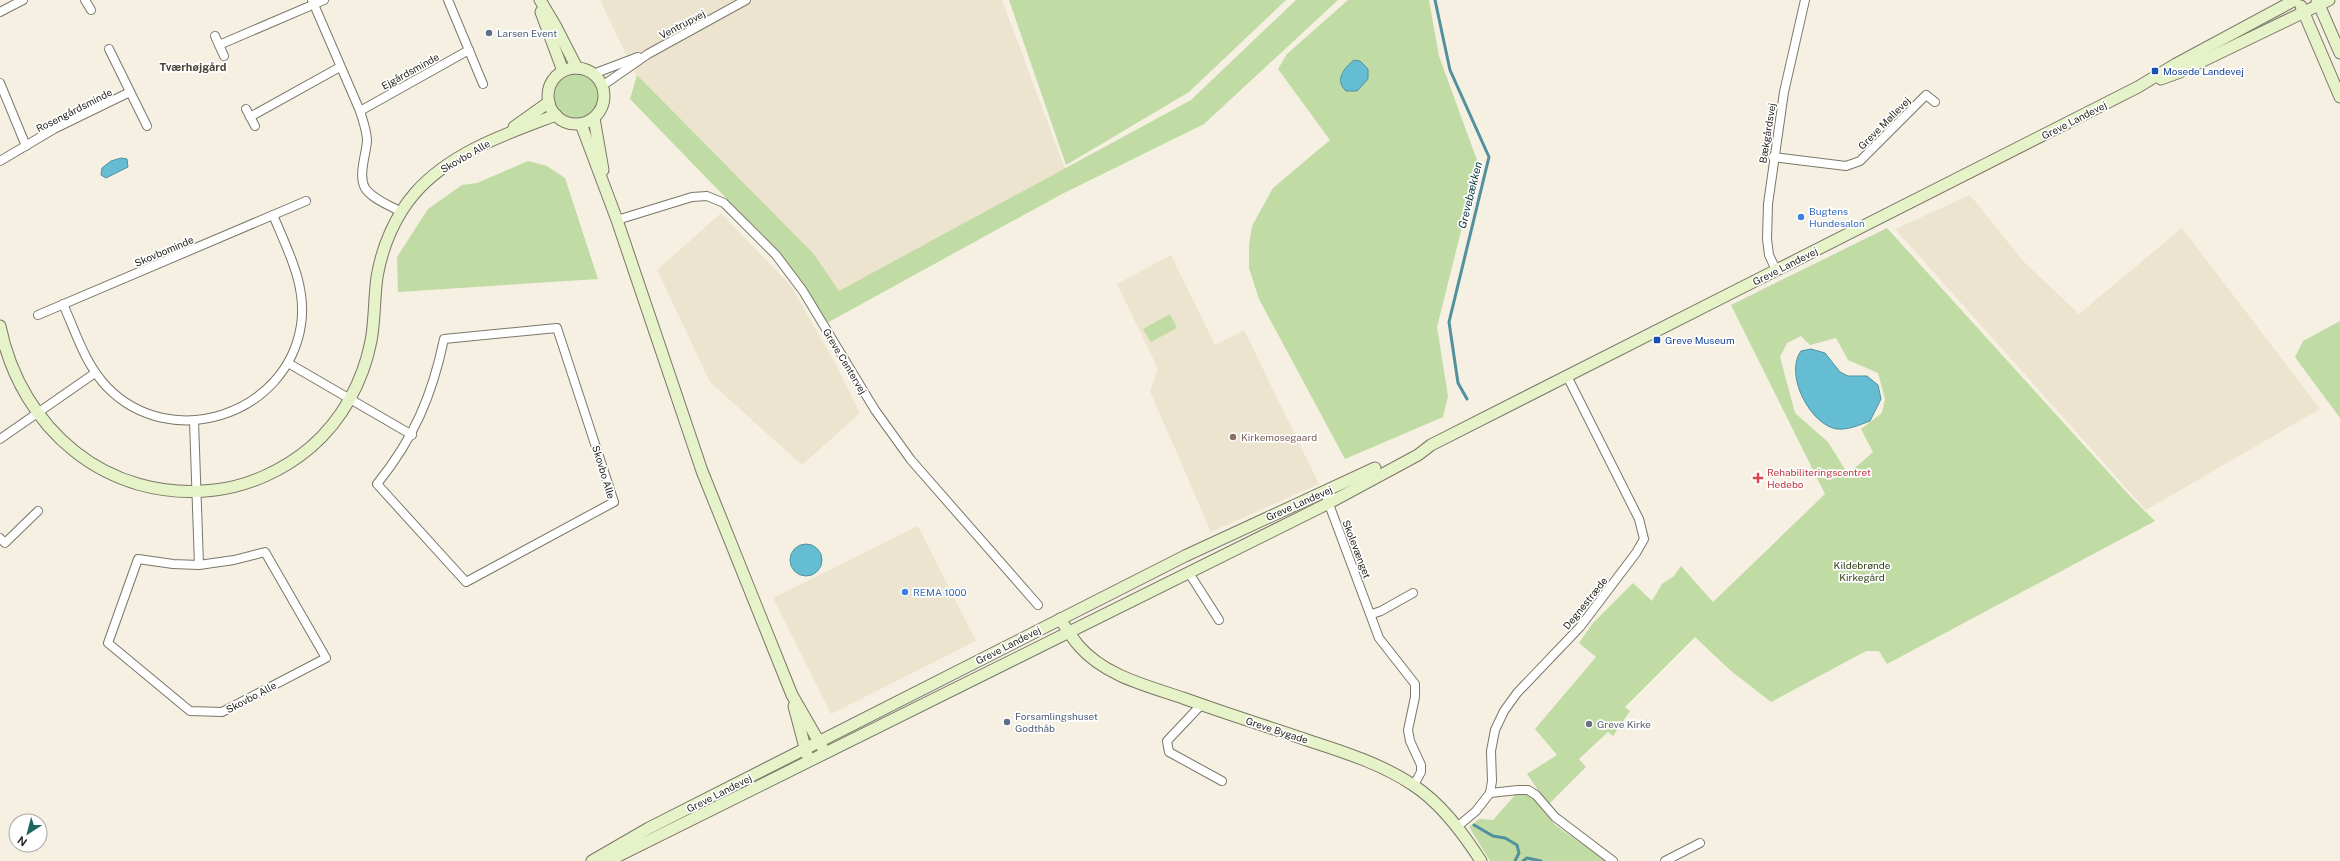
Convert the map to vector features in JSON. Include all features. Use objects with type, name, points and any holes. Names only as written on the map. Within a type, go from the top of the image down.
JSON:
[{"type":"street","points":[[0,12],[23,0]]},
{"type":"street","points":[[85,0],[91,10]]},
{"type":"street","points":[[219,45],[313,2],[324,0]]},
{"type":"street","points":[[448,0],[484,84]]},
{"type":"street","points":[[536,0],[563,71]]},
{"type":"street","points":[[540,0],[555,24],[577,68]]},
{"type":"street","name":"Ventrupvej","points":[[602,86],[648,54],[746,0]]},
{"type":"street","name":"Bækgårdsvej","points":[[1776,270],[1769,255],[1767,239],[1768,204],[1773,157],[1784,92],[1805,0]]},
{"type":"street","name":"Greve Landevej","points":[[608,861],[808,760],[1070,633],[1329,503],[1418,455],[1431,445],[2138,87],[2176,64],[2295,0]]},
{"type":"street","points":[[2299,0],[2340,97]]},
{"type":"street","points":[[313,2],[360,111],[367,140],[363,179],[365,188],[371,194],[401,212]]},
{"type":"street","points":[[2322,2],[2340,53]]},
{"type":"street","name":"Greve Landevej","points":[[2138,87],[2180,72],[2322,2]]},
{"type":"street","points":[[216,36],[224,56]]},
{"type":"street","points":[[109,49],[147,126]]},
{"type":"street","name":"Ejgårdsminde","points":[[360,111],[469,50]]},
{"type":"street","name":"Ventrupvej","points":[[593,74],[648,54]]},
{"type":"street","points":[[250,117],[340,67]]},
{"type":"street","points":[[577,68],[593,74],[602,86],[603,104],[594,118],[581,124],[563,121],[556,115],[549,102],[551,84],[563,71],[577,68]]},
{"type":"street","points":[[0,84],[26,146]]},
{"type":"street","name":"Rosengårdsminde","points":[[0,161],[54,129],[130,92]]},
{"type":"street","name":"Greve Møllevej","points":[[1773,157],[1846,166],[1860,161],[1926,95],[1935,102]]},
{"type":"street","name":"Skovbo Alle","points":[[0,326],[11,361],[22,387],[37,413],[57,437],[68,447],[107,473],[135,484],[165,491],[196,492],[227,488],[257,480],[285,466],[311,447],[332,425],[350,399],[360,380],[372,339],[380,260],[391,229],[414,194],[444,166],[502,135],[549,102]]},
{"type":"street","points":[[246,109],[255,126]]},
{"type":"street","name":"Skovbo Alle","points":[[502,135],[556,115]]},
{"type":"street","points":[[594,118],[609,200]]},
{"type":"street","points":[[581,124],[616,220],[702,471],[792,695],[825,752]]},
{"type":"street","name":"Greve Centervej","points":[[616,220],[692,197],[707,196],[724,203],[776,256],[803,291],[875,410],[911,460],[1038,605]]},
{"type":"street","name":"Skovbominde","points":[[38,315],[306,201]]},
{"type":"street","points":[[63,304],[95,372],[107,387],[138,410],[174,420],[194,421],[224,415],[238,410],[258,398],[275,382],[288,363],[296,345],[302,305],[300,285],[294,266],[273,215]]},
{"type":"street","name":"Skovbo Alle","points":[[557,328],[614,502],[466,582],[377,484],[412,435],[426,404],[435,378],[444,339],[557,328]]},
{"type":"street","points":[[288,363],[412,435]]},
{"type":"street","points":[[0,439],[95,372]]},
{"type":"street","name":"Degnestræde","points":[[1490,793],[1492,781],[1491,751],[1495,730],[1504,711],[1517,693],[1580,627],[1636,553],[1644,539],[1639,519],[1567,376]]},
{"type":"street","points":[[194,421],[199,564]]},
{"type":"street","name":"Greve Landevej","points":[[592,861],[649,828],[1185,556],[1416,449],[1431,445]]},
{"type":"street","name":"Skolevænget","points":[[1323,492],[1329,503],[1372,614],[1379,638],[1415,684],[1415,697],[1408,730],[1410,741],[1422,765],[1421,772],[1414,785]]},
{"type":"street","points":[[0,538],[5,542],[38,511]]},
{"type":"street","name":"Skovbo Alle","points":[[265,552],[326,658],[222,712],[190,711],[108,643],[138,559],[173,564],[199,564],[234,560],[265,552]]},
{"type":"street","points":[[1189,573],[1219,620]]},
{"type":"street","points":[[1372,614],[1413,593]]},
{"type":"street","name":"Greve Bygade","points":[[1060,619],[1078,646],[1104,667],[1132,680],[1201,705],[1355,756],[1389,771],[1414,785],[1434,801],[1457,827],[1481,861]]},
{"type":"street","points":[[792,695],[808,760]]},
{"type":"street","points":[[1201,705],[1167,741],[1170,752],[1222,781]]},
{"type":"street","points":[[1457,827],[1476,811],[1490,793],[1528,790],[1536,795],[1555,817],[1612,861]]},
{"type":"street","points":[[1664,861],[1700,843]]},
{"type":"shaded area","points":[[600,0],[1002,0],[1065,169],[839,292],[813,253],[635,73]]},
{"type":"shaded area","points":[[1970,195],[2023,261],[2079,314],[2182,228],[2320,409],[2146,510],[1895,229]]},
{"type":"shaded area","points":[[721,213],[791,286],[833,359],[860,413],[802,465],[710,382],[657,270]]},
{"type":"shaded area","name":"Kirkemosegaard","points":[[1171,255],[1215,345],[1244,330],[1319,484],[1211,532],[1150,391],[1158,369],[1117,284]]},
{"type":"shaded area","points":[[918,526],[976,641],[831,714],[773,598]]},
{"type":"green space","points":[[1009,0],[1286,0],[1189,92],[1066,165]]},
{"type":"green space","points":[[1296,0],[1338,0],[1204,124],[1060,195],[827,323],[785,259],[630,99],[637,75],[813,253],[839,291],[1191,100]]},
{"type":"green space","points":[[1348,0],[1429,0],[1439,56],[1478,163],[1437,327],[1448,396],[1443,417],[1345,459],[1259,299],[1249,268],[1249,246],[1252,226],[1273,188],[1330,140],[1278,69],[1287,54]]},
{"type":"green space","points":[[571,70],[581,70],[594,77],[601,90],[601,100],[594,113],[581,120],[571,120],[562,116],[555,109],[551,100],[551,90],[555,81],[562,74]]},
{"type":"green space","points":[[528,161],[547,166],[565,178],[598,279],[398,292],[397,257],[428,209],[462,185],[477,183]]},
{"type":"green space","name":"Kildebrønde Kirkegård","points":[[1887,228],[2128,494],[2155,521],[1887,664],[1879,651],[1866,651],[1771,702],[1731,671],[1695,637],[1625,707],[1630,711],[1613,736],[1608,732],[1579,759],[1586,767],[1548,805],[1527,774],[1557,755],[1535,729],[1596,657],[1579,643],[1593,623],[1633,583],[1652,601],[1662,584],[1674,576],[1681,566],[1713,602],[1825,494],[1731,305]],"holes":[[[1801,336],[1810,345],[1836,338],[1848,360],[1878,373],[1885,399],[1882,413],[1861,429],[1873,452],[1848,474],[1828,442],[1795,413],[1780,357],[1787,343]]]},
{"type":"green space","points":[[1170,314],[1177,328],[1151,342],[1143,329]]},
{"type":"green space","points":[[2340,321],[2340,418],[2295,357],[2303,341]]},
{"type":"green space","points":[[1516,794],[1527,794],[1535,800],[1555,825],[1607,861],[1490,861],[1469,827],[1479,819],[1493,820]]},
{"type":"water","points":[[1354,60],[1360,61],[1368,69],[1368,79],[1357,91],[1346,91],[1342,87],[1341,83],[1342,74]]},
{"type":"water","points":[[121,158],[127,159],[128,167],[106,178],[101,175],[102,168],[111,161]]},
{"type":"water","points":[[1811,349],[1825,353],[1840,372],[1848,376],[1867,376],[1878,385],[1881,399],[1870,421],[1850,428],[1837,429],[1827,425],[1809,409],[1802,397],[1796,372],[1797,361],[1801,351]]},
{"type":"water","points":[[806,544],[817,549],[822,560],[817,571],[806,576],[795,571],[790,560],[795,549]]},
{"type":"waterway","name":"Grevebækken","points":[[1435,0],[1450,70],[1489,157],[1449,322],[1458,383],[1467,399]]},
{"type":"waterway","points":[[1474,825],[1493,836],[1505,838],[1517,845],[1519,853],[1515,861]]},
{"type":"waterway","points":[[1523,861],[1527,858],[1541,861]]},
{"type":"place","name":"Larsen Event","points":[[489,33]]},
{"type":"place","name":"Mosede Landevej","points":[[2155,71]]},
{"type":"place","name":"Bugtens Hundesalon","points":[[1801,217]]},
{"type":"place","name":"Greve Museum","points":[[1657,340]]},
{"type":"place","name":"Kirkemosegaard","points":[[1233,437]]},
{"type":"place","name":"Rehabiliteringscentret Hedebo","points":[[1758,478]]},
{"type":"place","name":"REMA 1000","points":[[905,592]]},
{"type":"place","name":"Forsamlingshuset Godthåb","points":[[1007,722]]},
{"type":"place","name":"Greve Kirke","points":[[1589,724]]},
{"type":"district","name":"Tværhøjgård","points":[[193,67]]}]
